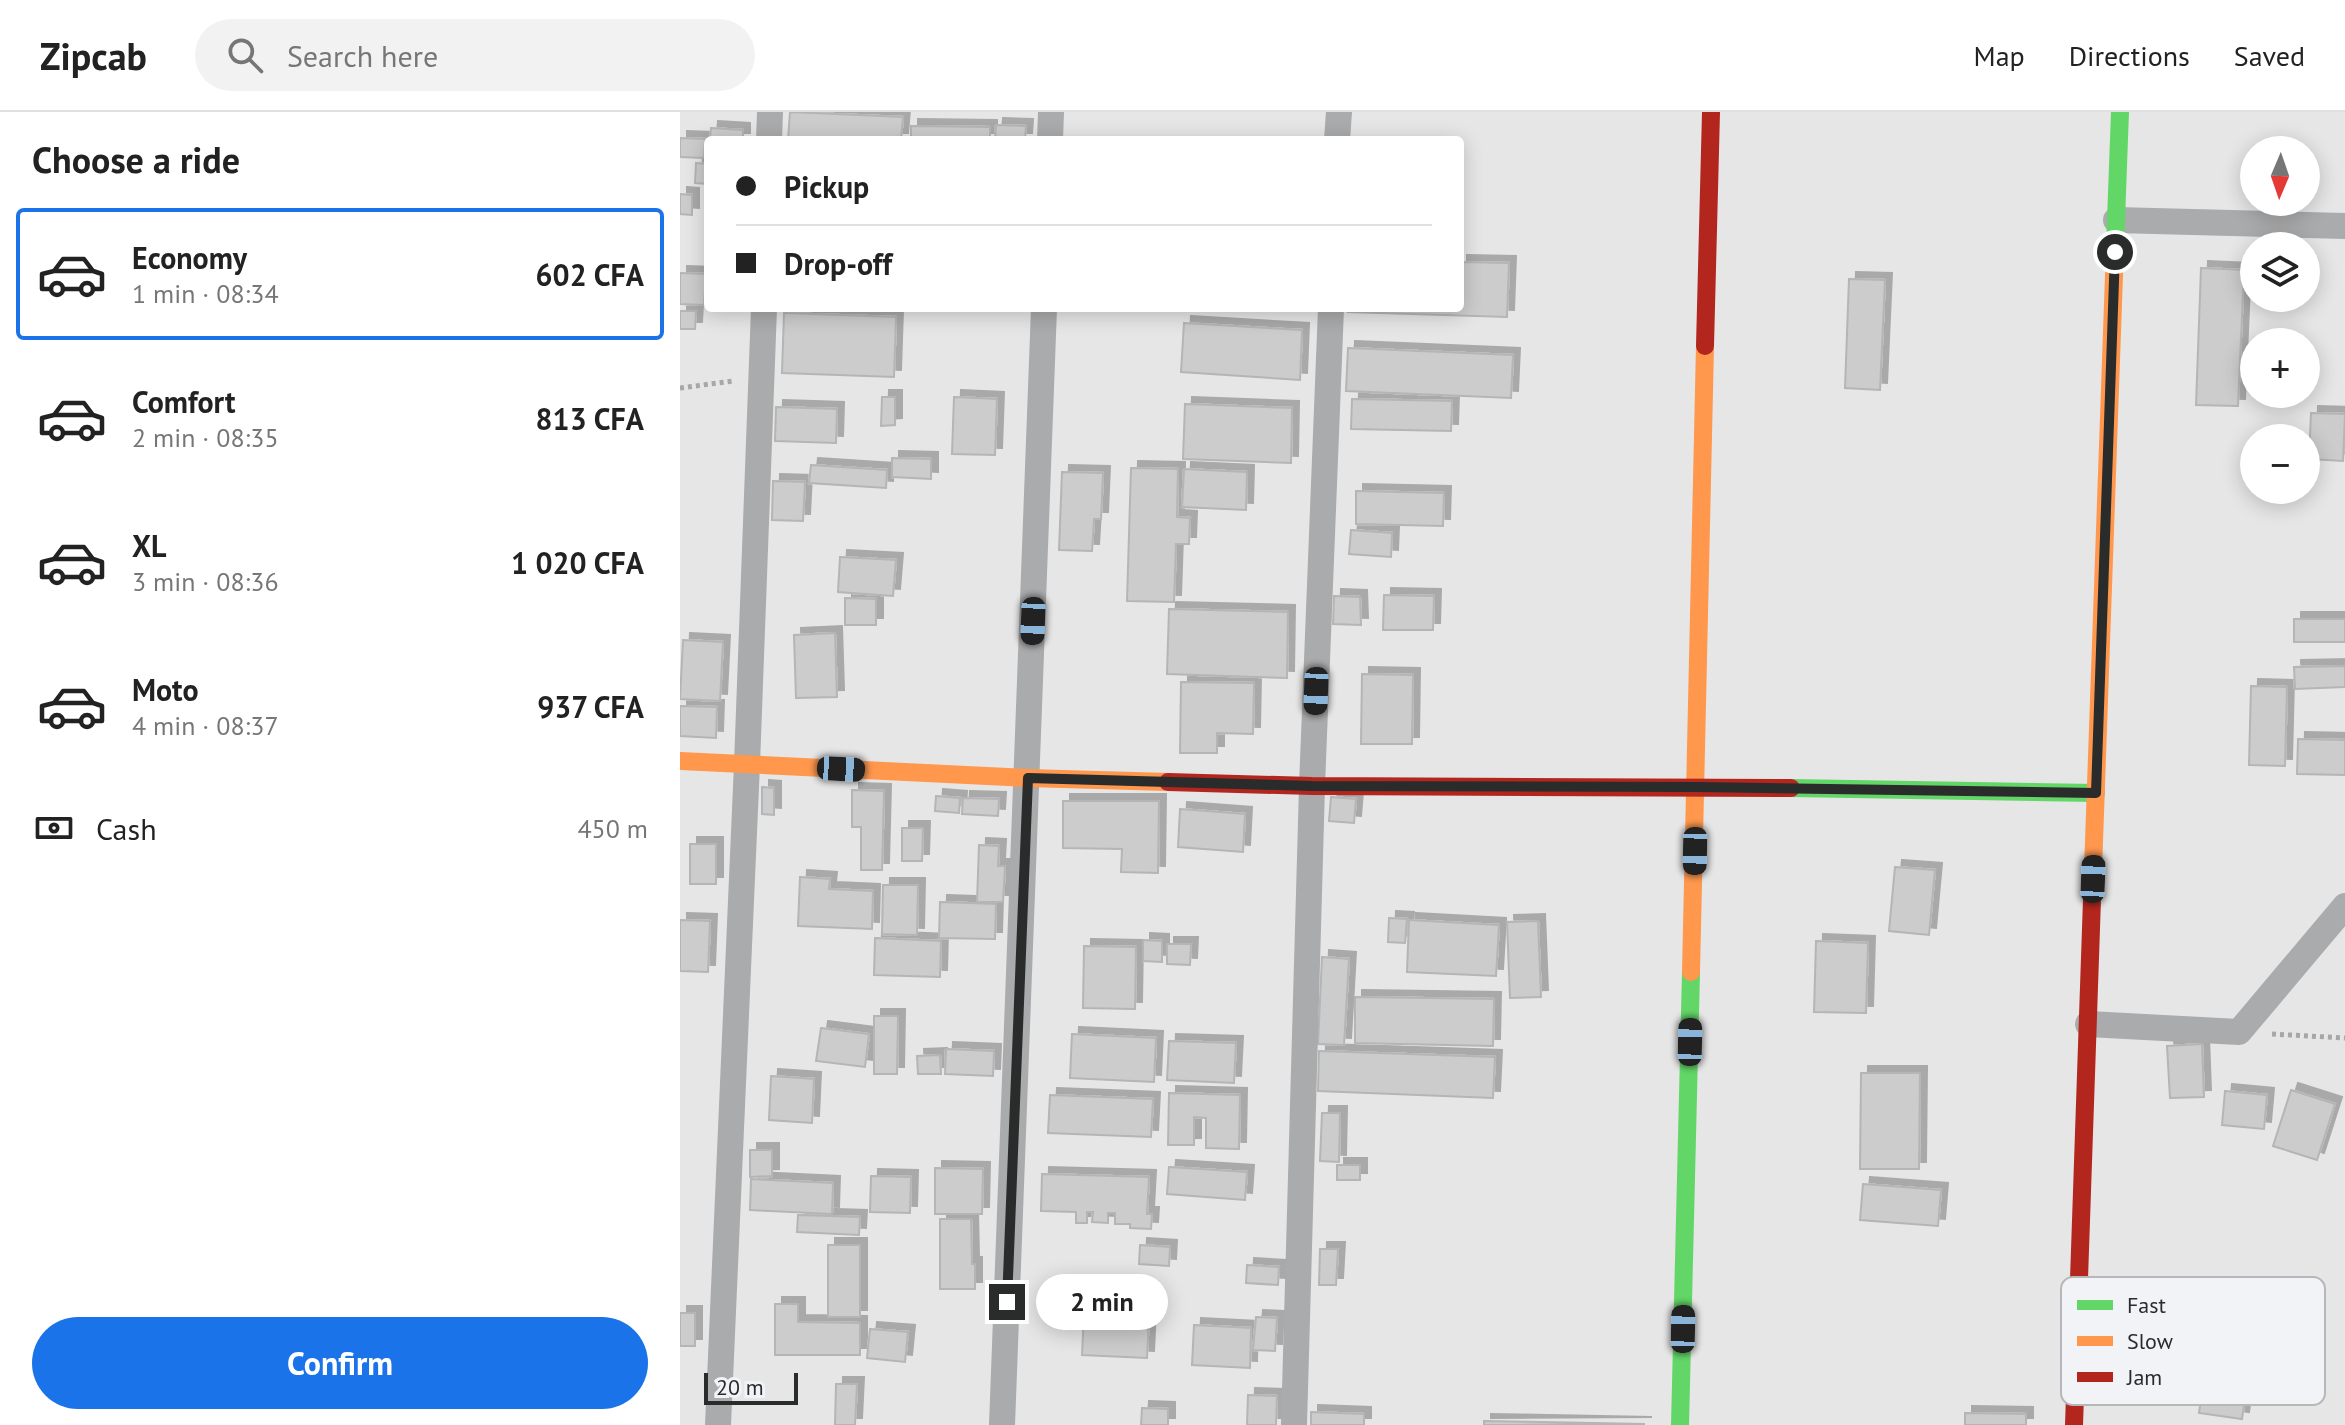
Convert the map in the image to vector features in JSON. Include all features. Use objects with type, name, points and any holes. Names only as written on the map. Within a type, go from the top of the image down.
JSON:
[{"type":"street","points":[[769,136],[770,112]]},
{"type":"street","points":[[1050,136],[1051,112]]},
{"type":"street","points":[[1337,136],[1339,112]]},
{"type":"street","points":[[1680,1425],[1711,112]]},
{"type":"street","points":[[2079,1277],[2120,112]]},
{"type":"street","points":[[2116,220],[2345,226]]},
{"type":"street","points":[[718,1425],[764,312]]},
{"type":"street","points":[[1002,1425],[1044,312]]},
{"type":"street","points":[[1294,1425],[1312,786],[1331,312]]},
{"type":"street","points":[[680,761],[1028,778],[1312,786],[1697,787],[2096,793]]},
{"type":"street","points":[[2088,1024],[2239,1032],[2345,906]]},
{"type":"street","points":[[2074,1425],[2075,1405]]},
{"type":"path","points":[[680,388],[762,378]]},
{"type":"path","points":[[2239,1032],[2345,1038]]},
{"type":"building","points":[[790,112],[903,117],[901,136],[788,136]]},
{"type":"building","points":[[996,125],[1026,126],[1025,136],[995,136]]},
{"type":"building","points":[[911,126],[990,127],[990,136],[911,136]]},
{"type":"building","points":[[711,128],[743,130],[743,136],[710,136]]},
{"type":"building","points":[[680,138],[704,139],[704,158],[680,157]]},
{"type":"building","points":[[696,163],[704,164],[704,184],[695,183]]},
{"type":"building","points":[[680,194],[692,195],[692,215],[680,214]]},
{"type":"building","points":[[1464,262],[1509,263],[1507,317],[1348,312],[1464,312]]},
{"type":"building","points":[[2201,268],[2240,270],[2242,312],[2238,406],[2196,405]]},
{"type":"building","points":[[680,273],[704,274],[704,305],[680,304]]},
{"type":"building","points":[[1849,279],[1885,280],[1880,390],[1845,388]]},
{"type":"building","points":[[680,311],[696,311],[695,329],[680,329]]},
{"type":"building","points":[[784,313],[896,317],[894,377],[782,373]]},
{"type":"building","points":[[1184,323],[1302,330],[1300,380],[1181,372]]},
{"type":"building","points":[[1348,348],[1513,355],[1511,398],[1346,391]]},
{"type":"building","points":[[882,397],[895,397],[895,425],[881,426]]},
{"type":"building","points":[[954,397],[997,399],[995,455],[952,454]]},
{"type":"building","points":[[1352,399],[1452,401],[1451,431],[1351,429]]},
{"type":"building","points":[[1185,404],[1292,408],[1291,463],[1183,459]]},
{"type":"building","points":[[776,407],[837,409],[836,443],[775,441]]},
{"type":"building","points":[[2311,413],[2345,414],[2343,461],[2320,460],[2320,424],[2311,424]]},
{"type":"building","points":[[892,458],[931,459],[931,479],[892,477]]},
{"type":"building","points":[[811,465],[887,470],[886,488],[809,483]]},
{"type":"building","points":[[1131,468],[1178,469],[1177,517],[1190,518],[1189,544],[1176,544],[1174,602],[1127,601]]},
{"type":"building","points":[[1184,469],[1247,472],[1246,510],[1182,507]]},
{"type":"building","points":[[1062,472],[1103,473],[1101,519],[1094,519],[1092,551],[1059,550]]},
{"type":"building","points":[[773,481],[805,482],[803,521],[772,520]]},
{"type":"building","points":[[1356,491],[1444,493],[1443,526],[1356,524]]},
{"type":"building","points":[[1351,530],[1392,533],[1391,557],[1349,554]]},
{"type":"building","points":[[840,557],[896,560],[893,596],[838,592]]},
{"type":"building","points":[[1384,595],[1434,596],[1433,630],[1383,630]]},
{"type":"building","points":[[1334,596],[1360,597],[1361,625],[1333,624]]},
{"type":"building","points":[[845,598],[876,599],[876,625],[845,625]]},
{"type":"building","points":[[1169,609],[1288,612],[1287,678],[1167,674]]},
{"type":"building","points":[[2294,619],[2345,619],[2345,642],[2294,642]]},
{"type":"building","points":[[835,633],[837,697],[796,698],[794,635]]},
{"type":"building","points":[[683,640],[723,642],[720,701],[680,699]]},
{"type":"building","points":[[2345,666],[2345,687],[2295,689],[2294,667]]},
{"type":"building","points":[[1362,674],[1413,675],[1412,744],[1361,744]]},
{"type":"building","points":[[1181,682],[1254,683],[1253,734],[1217,733],[1217,753],[1180,753]]},
{"type":"building","points":[[2251,686],[2287,687],[2285,766],[2249,765]]},
{"type":"building","points":[[680,706],[717,707],[716,738],[680,736]]},
{"type":"building","points":[[2298,739],[2345,740],[2345,775],[2297,774]]},
{"type":"building","points":[[762,787],[774,788],[774,815],[762,814]]},
{"type":"building","points":[[852,790],[884,791],[882,870],[861,870],[861,827],[852,827]]},
{"type":"building","points":[[936,796],[960,798],[959,813],[935,811]]},
{"type":"building","points":[[1331,797],[1356,799],[1354,823],[1329,821]]},
{"type":"building","points":[[963,798],[999,799],[998,816],[962,814]]},
{"type":"building","points":[[1063,801],[1159,801],[1158,873],[1121,872],[1122,849],[1063,848]]},
{"type":"building","points":[[1180,809],[1245,814],[1243,852],[1178,847]]},
{"type":"building","points":[[902,828],[923,828],[922,861],[902,861]]},
{"type":"building","points":[[690,844],[716,844],[716,884],[690,884]]},
{"type":"building","points":[[979,845],[999,846],[998,866],[1005,866],[1003,902],[977,902]]},
{"type":"building","points":[[1895,867],[1935,870],[1929,935],[1889,931]]},
{"type":"building","points":[[800,877],[830,879],[829,889],[873,891],[872,929],[798,926]]},
{"type":"building","points":[[883,885],[918,885],[917,935],[882,934]]},
{"type":"building","points":[[940,902],[996,904],[995,939],[939,938]]},
{"type":"building","points":[[1389,918],[1407,919],[1405,943],[1388,942]]},
{"type":"building","points":[[680,920],[710,921],[708,972],[680,971]]},
{"type":"building","points":[[1409,920],[1499,925],[1496,976],[1407,972]]},
{"type":"building","points":[[1538,921],[1541,997],[1510,998],[1507,922]]},
{"type":"building","points":[[875,938],[941,941],[940,977],[874,975]]},
{"type":"building","points":[[1143,940],[1162,941],[1162,962],[1143,961]]},
{"type":"building","points":[[1816,941],[1868,943],[1866,1013],[1814,1012]]},
{"type":"building","points":[[1167,944],[1191,944],[1190,965],[1167,964]]},
{"type":"building","points":[[1084,946],[1136,947],[1135,1009],[1083,1008]]},
{"type":"building","points":[[1322,957],[1349,959],[1344,1045],[1318,1044]]},
{"type":"building","points":[[1355,997],[1494,999],[1493,1046],[1355,1043]]},
{"type":"building","points":[[874,1016],[898,1016],[897,1074],[874,1074]]},
{"type":"building","points":[[821,1028],[869,1034],[865,1067],[816,1061]]},
{"type":"building","points":[[1072,1034],[1156,1038],[1154,1082],[1070,1078]]},
{"type":"building","points":[[1169,1041],[1236,1043],[1234,1083],[1167,1080]]},
{"type":"building","points":[[2202,1044],[2204,1097],[2170,1098],[2167,1046]]},
{"type":"building","points":[[946,1049],[994,1051],[993,1076],[945,1074]]},
{"type":"building","points":[[1319,1051],[1495,1057],[1493,1098],[1318,1091]]},
{"type":"building","points":[[940,1055],[941,1074],[918,1074],[917,1056]]},
{"type":"building","points":[[1861,1073],[1920,1073],[1919,1169],[1860,1169]]},
{"type":"building","points":[[771,1076],[814,1079],[812,1123],[769,1120]]},
{"type":"building","points":[[2291,1090],[2335,1104],[2317,1160],[2273,1146]]},
{"type":"building","points":[[2225,1091],[2267,1095],[2264,1129],[2222,1125]]},
{"type":"building","points":[[1169,1093],[1240,1095],[1239,1149],[1206,1148],[1206,1118],[1194,1117],[1194,1145],[1168,1145]]},
{"type":"building","points":[[1050,1095],[1153,1099],[1151,1137],[1048,1133]]},
{"type":"building","points":[[1322,1113],[1340,1113],[1339,1162],[1320,1161]]},
{"type":"building","points":[[750,1150],[772,1150],[772,1176],[750,1177]]},
{"type":"building","points":[[1337,1165],[1360,1165],[1360,1180],[1337,1180]]},
{"type":"building","points":[[1169,1167],[1247,1172],[1245,1200],[1167,1194]]},
{"type":"building","points":[[935,1168],[983,1169],[982,1214],[935,1214]]},
{"type":"building","points":[[1042,1174],[1149,1177],[1147,1214],[1152,1214],[1151,1229],[1115,1224],[1115,1213],[1108,1213],[1108,1223],[1092,1222],[1093,1212],[1087,1212],[1087,1223],[1076,1223],[1076,1212],[1041,1211]]},
{"type":"building","points":[[871,1176],[911,1177],[910,1213],[870,1212]]},
{"type":"building","points":[[751,1179],[833,1183],[832,1214],[750,1210]]},
{"type":"building","points":[[1863,1184],[1941,1190],[1938,1226],[1860,1220]]},
{"type":"building","points":[[798,1215],[860,1217],[859,1235],[797,1232]]},
{"type":"building","points":[[940,1219],[971,1219],[975,1289],[940,1289]]},
{"type":"building","points":[[828,1245],[860,1245],[860,1317],[828,1317]]},
{"type":"building","points":[[1140,1245],[1170,1247],[1169,1266],[1139,1264]]},
{"type":"building","points":[[1320,1249],[1338,1249],[1336,1285],[1319,1285]]},
{"type":"building","points":[[1247,1265],[1279,1267],[1278,1285],[1246,1283]]},
{"type":"building","points":[[775,1304],[798,1304],[798,1322],[860,1323],[860,1355],[775,1355]]},
{"type":"building","points":[[1084,1311],[1149,1315],[1147,1358],[1082,1355]]},
{"type":"building","points":[[680,1313],[695,1313],[695,1346],[680,1346]]},
{"type":"building","points":[[1256,1317],[1277,1318],[1275,1351],[1253,1350]]},
{"type":"building","points":[[1194,1325],[1251,1328],[1250,1368],[1192,1365]]},
{"type":"building","points":[[870,1329],[908,1332],[905,1362],[867,1358]]},
{"type":"building","points":[[836,1384],[857,1384],[855,1425],[835,1425]]},
{"type":"building","points":[[1248,1395],[1277,1396],[1276,1425],[1247,1425]]},
{"type":"building","points":[[2200,1405],[2244,1405],[2242,1419],[2199,1413]]},
{"type":"building","points":[[1142,1408],[1168,1409],[1168,1425],[1141,1425]]},
{"type":"building","points":[[1311,1412],[1364,1414],[1364,1425],[1311,1425]]},
{"type":"building","points":[[1965,1413],[2026,1414],[2026,1425],[1965,1425]]},
{"type":"building","points":[[1484,1421],[1645,1424],[1484,1425]]},
{"type":"traffic: fast","points":[[2115,247],[2120,112]]},
{"type":"traffic: fast","points":[[1791,788],[2096,793]]},
{"type":"traffic: fast","points":[[1680,1425],[1691,972]]},
{"type":"traffic: slow","points":[[2093,870],[2115,247]]},
{"type":"traffic: slow","points":[[1691,972],[1705,346]]},
{"type":"traffic: slow","points":[[680,761],[1168,782]]},
{"type":"traffic: jam","points":[[1705,346],[1711,112]]},
{"type":"traffic: jam","points":[[1168,782],[1312,786],[1791,788]]},
{"type":"traffic: jam","points":[[2079,1277],[2093,870]]},
{"type":"traffic: jam","points":[[2074,1425],[2075,1405]]},
{"type":"route","points":[[1007,1302],[1028,778],[1312,786],[1697,787],[2096,793],[2115,252]]}]
